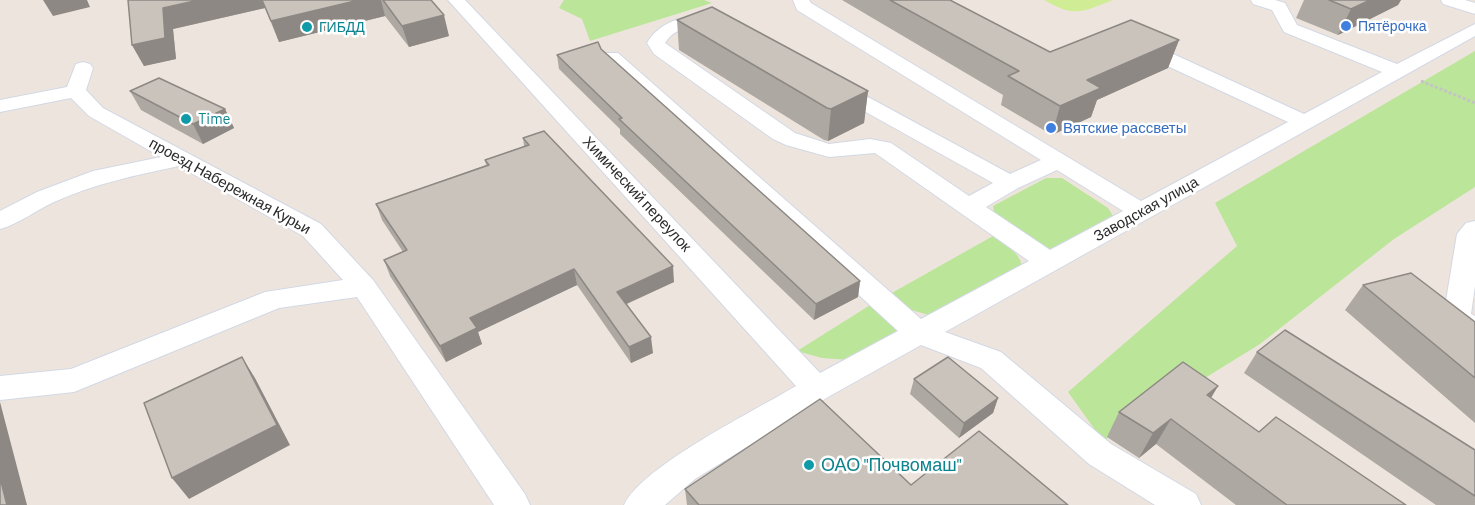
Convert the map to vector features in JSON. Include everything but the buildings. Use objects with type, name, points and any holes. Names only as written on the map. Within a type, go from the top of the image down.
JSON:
[{"type":"street","name":"Химический переулок","points":[[456,0],[817,389]]},
{"type":"street","points":[[801,0],[803,6],[1141,211]]},
{"type":"street","points":[[1259,0],[1279,7],[1290,28],[1405,74]]},
{"type":"street","points":[[1449,0],[1475,9]]},
{"type":"street","points":[[728,26],[708,21],[690,21],[659,35],[656,43],[661,50],[781,134],[800,144],[838,152],[872,144],[883,148],[1049,262]]},
{"type":"street","name":"Заводская улица","points":[[640,505],[683,469],[817,389],[1305,122],[1405,74],[1475,29]]},
{"type":"street","points":[[1120,37],[1305,122]]},
{"type":"street","points":[[611,57],[918,333],[991,360],[1100,454],[1184,505]]},
{"type":"street","points":[[819,77],[972,164],[1010,183]]},
{"type":"street","name":"проезд Набережная Курьи","points":[[0,106],[79,80],[96,112],[312,230],[364,287],[513,505]]},
{"type":"street","points":[[0,221],[45,196],[101,176],[182,159]]},
{"type":"street","points":[[968,207],[1010,183],[1058,160]]},
{"type":"street","points":[[1475,229],[1469,234],[1457,319],[1475,329]]},
{"type":"street","points":[[0,388],[74,380],[274,299],[364,287]]},
{"type":"path","points":[[1405,74],[1475,103]]},
{"type":"green space","points":[[564,0],[704,0],[712,3],[590,41],[582,19],[559,8]]},
{"type":"green space","points":[[1044,0],[1113,0],[1086,10],[1071,11]]},
{"type":"green space","points":[[1475,51],[1475,187],[1394,239],[1260,344],[1103,441],[1068,392],[1237,246],[1215,203]]},
{"type":"green space","points":[[1046,178],[1062,178],[1108,208],[1113,216],[1053,251],[1038,249],[1000,221],[993,206]]},
{"type":"green space","points":[[993,236],[1015,252],[1022,266],[932,316],[905,308],[890,294]]},
{"type":"green space","points":[[875,302],[907,330],[850,360],[822,358],[797,351]]},
{"type":"place","name":"Пятёрочка","points":[[1346,26]]},
{"type":"place","name":"ГИБДД","points":[[307,27]]},
{"type":"place","name":"Time","points":[[186,119]]},
{"type":"place","name":"Вятские рассветы","points":[[1051,128]]},
{"type":"place","name":"ОАО \"Почвомаш\"","points":[[809,465]]}]
